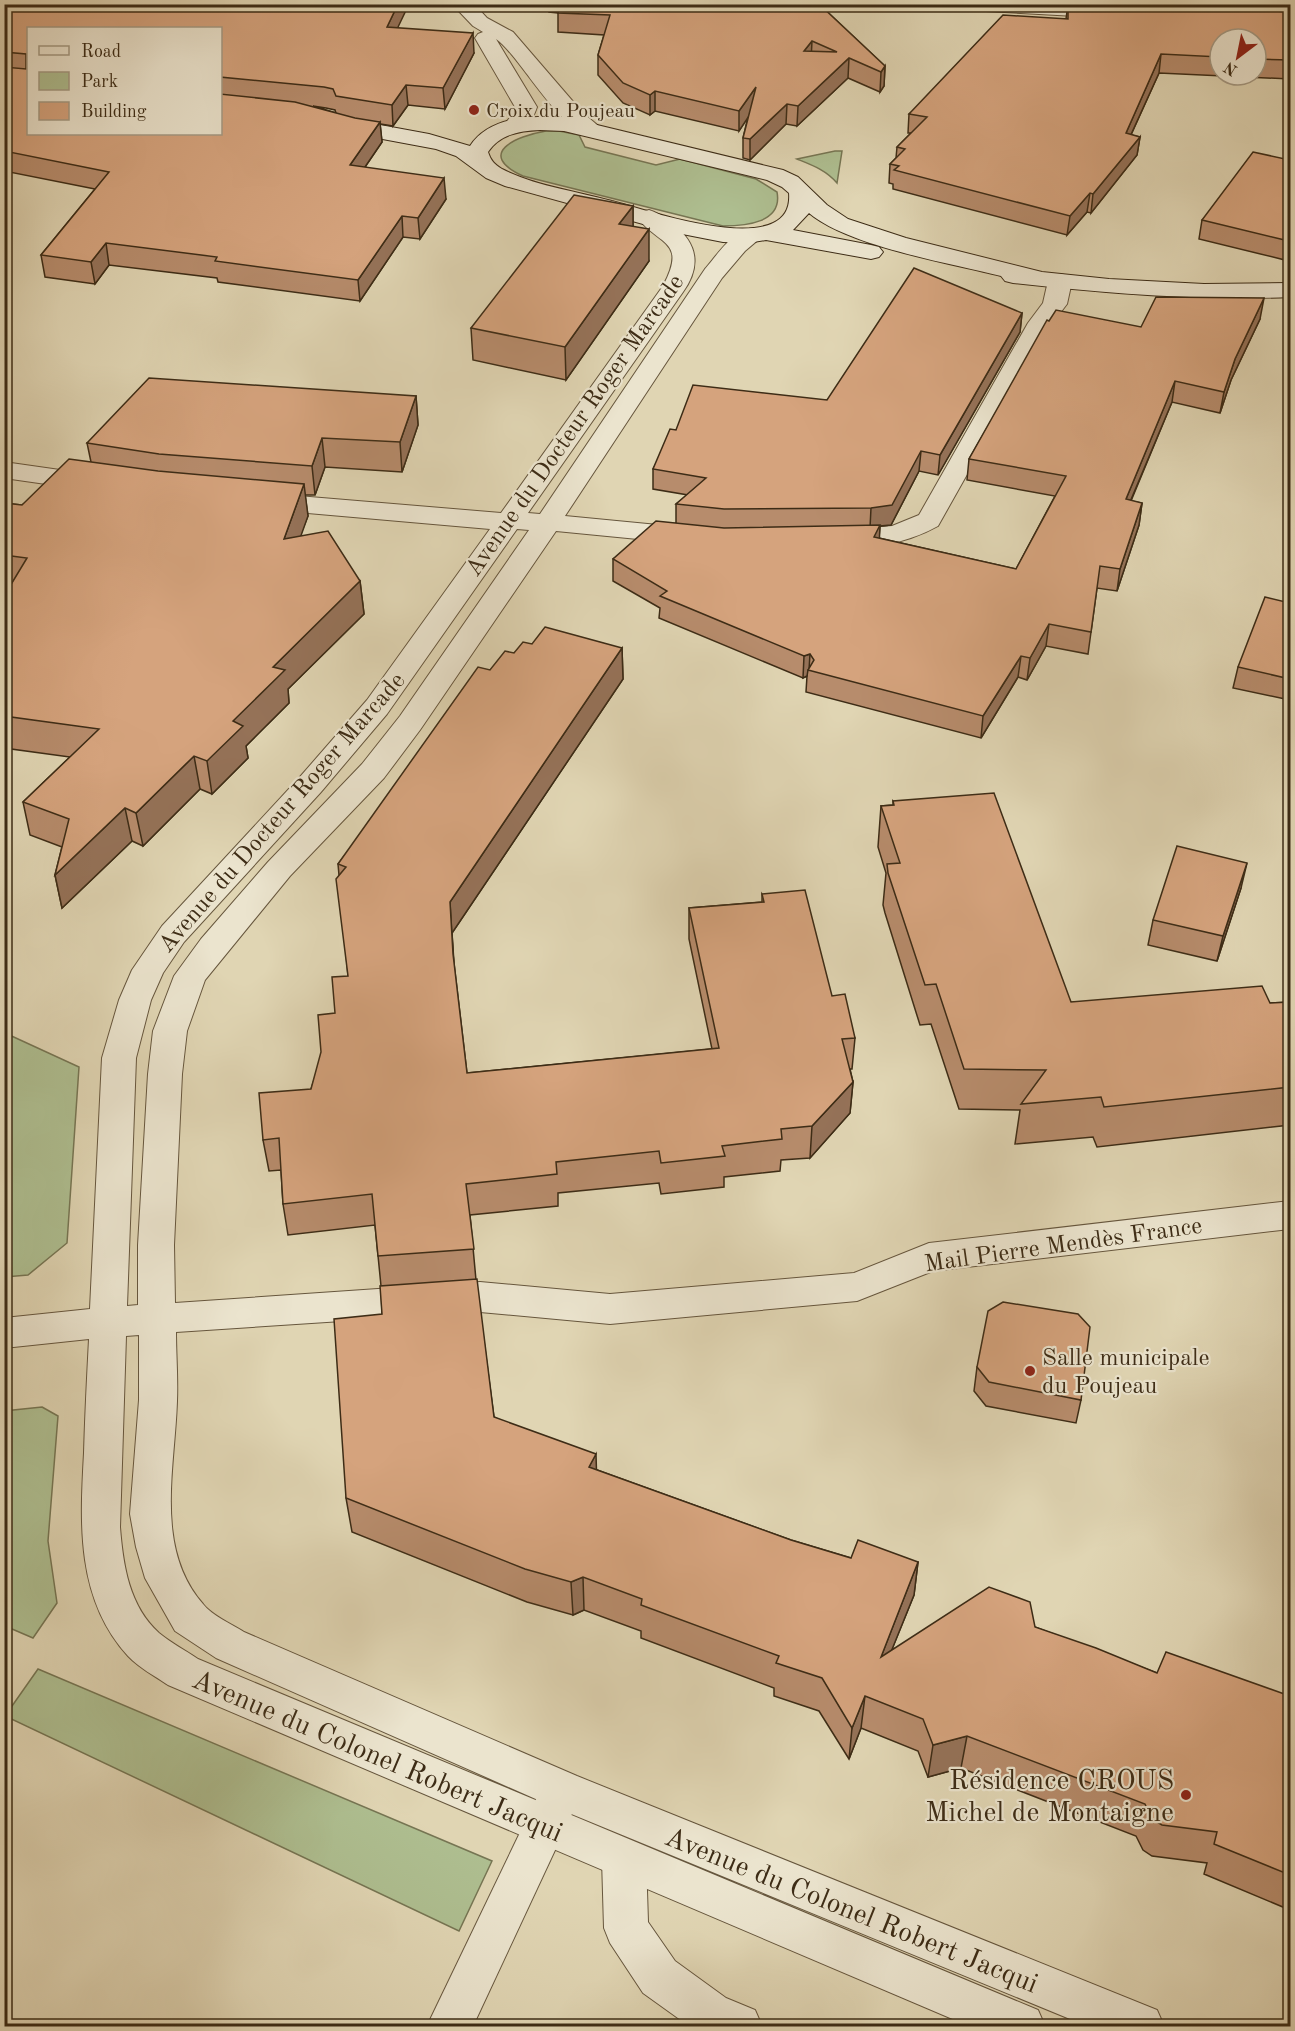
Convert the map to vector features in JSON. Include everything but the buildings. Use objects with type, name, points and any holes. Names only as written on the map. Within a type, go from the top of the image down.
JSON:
[{"type":"street","points":[[968,4],[1137,14]]},
{"type":"street","points":[[469,10],[526,107],[523,116],[508,128],[482,142],[477,152],[480,162]]},
{"type":"street","points":[[469,10],[506,36],[574,117],[592,129]]},
{"type":"street","points":[[1034,277],[861,232],[828,217],[790,182],[775,175],[592,129],[546,123],[508,128],[462,128],[370,119],[314,117],[364,131],[432,142],[459,150],[480,162],[487,170],[520,183],[714,233],[760,234],[819,241],[953,270],[1109,286],[1192,290],[1290,290]]},
{"type":"street","name":"Avenue du Docteur Roger Marcade","points":[[159,1319],[156,1245],[165,1074],[170,1031],[190,976],[279,869],[373,771],[410,723],[723,260],[737,246],[760,234],[782,227],[799,212],[802,203],[800,193]]},
{"type":"street","name":"Avenue du Docteur Roger Marcade","points":[[109,1323],[119,1058],[135,1000],[148,970],[173,934],[310,785],[377,707],[684,273],[686,258],[682,247],[673,235],[649,217]]},
{"type":"street","points":[[813,538],[870,538],[912,532],[929,520],[1040,323],[1055,304],[1060,281]]},
{"type":"street","points":[[4,470],[122,487]]},
{"type":"street","points":[[234,499],[472,520],[547,522],[711,538]]},
{"type":"street","name":"Mail Pierre Mendès France","points":[[109,1323],[480,1296],[610,1309],[857,1287],[929,1257],[1290,1215]]},
{"type":"street","name":"Avenue du Colonel Robert Jacqui","points":[[159,1319],[158,1400],[150,1514],[165,1578],[189,1618],[230,1645],[553,1808],[624,1859],[1022,2026]]},
{"type":"street","points":[[4,1333],[109,1323]]},
{"type":"street","name":"Avenue du Colonel Robert Jacqui","points":[[109,1323],[100,1527],[102,1560],[109,1589],[142,1643],[183,1672],[1141,2026]]},
{"type":"street","points":[[450,2026],[553,1808]]},
{"type":"street","points":[[624,1859],[626,1928],[659,1977],[710,2014],[739,2026]]},
{"type":"green space","points":[[546,131],[579,135],[585,147],[656,165],[680,159],[756,179],[777,192],[777,202],[774,210],[760,221],[723,226],[523,176],[509,168],[502,160],[501,153],[505,147],[523,137]]},
{"type":"green space","points":[[842,151],[837,183],[823,171],[797,159]]},
{"type":"green space","points":[[5,1033],[79,1067],[67,1243],[28,1275],[5,1277]]},
{"type":"green space","points":[[42,1407],[58,1416],[48,1541],[57,1603],[33,1638],[5,1626],[4,1411]]},
{"type":"green space","points":[[38,1669],[492,1861],[459,1931],[5,1716]]},
{"type":"place","name":"Croix du Poujeau","points":[[474,110]]},
{"type":"place","name":"Salle municipale du Poujeau","points":[[1030,1371]]},
{"type":"place","name":"Résidence CROUS Michel de Montaigne","points":[[1186,1795]]}]
